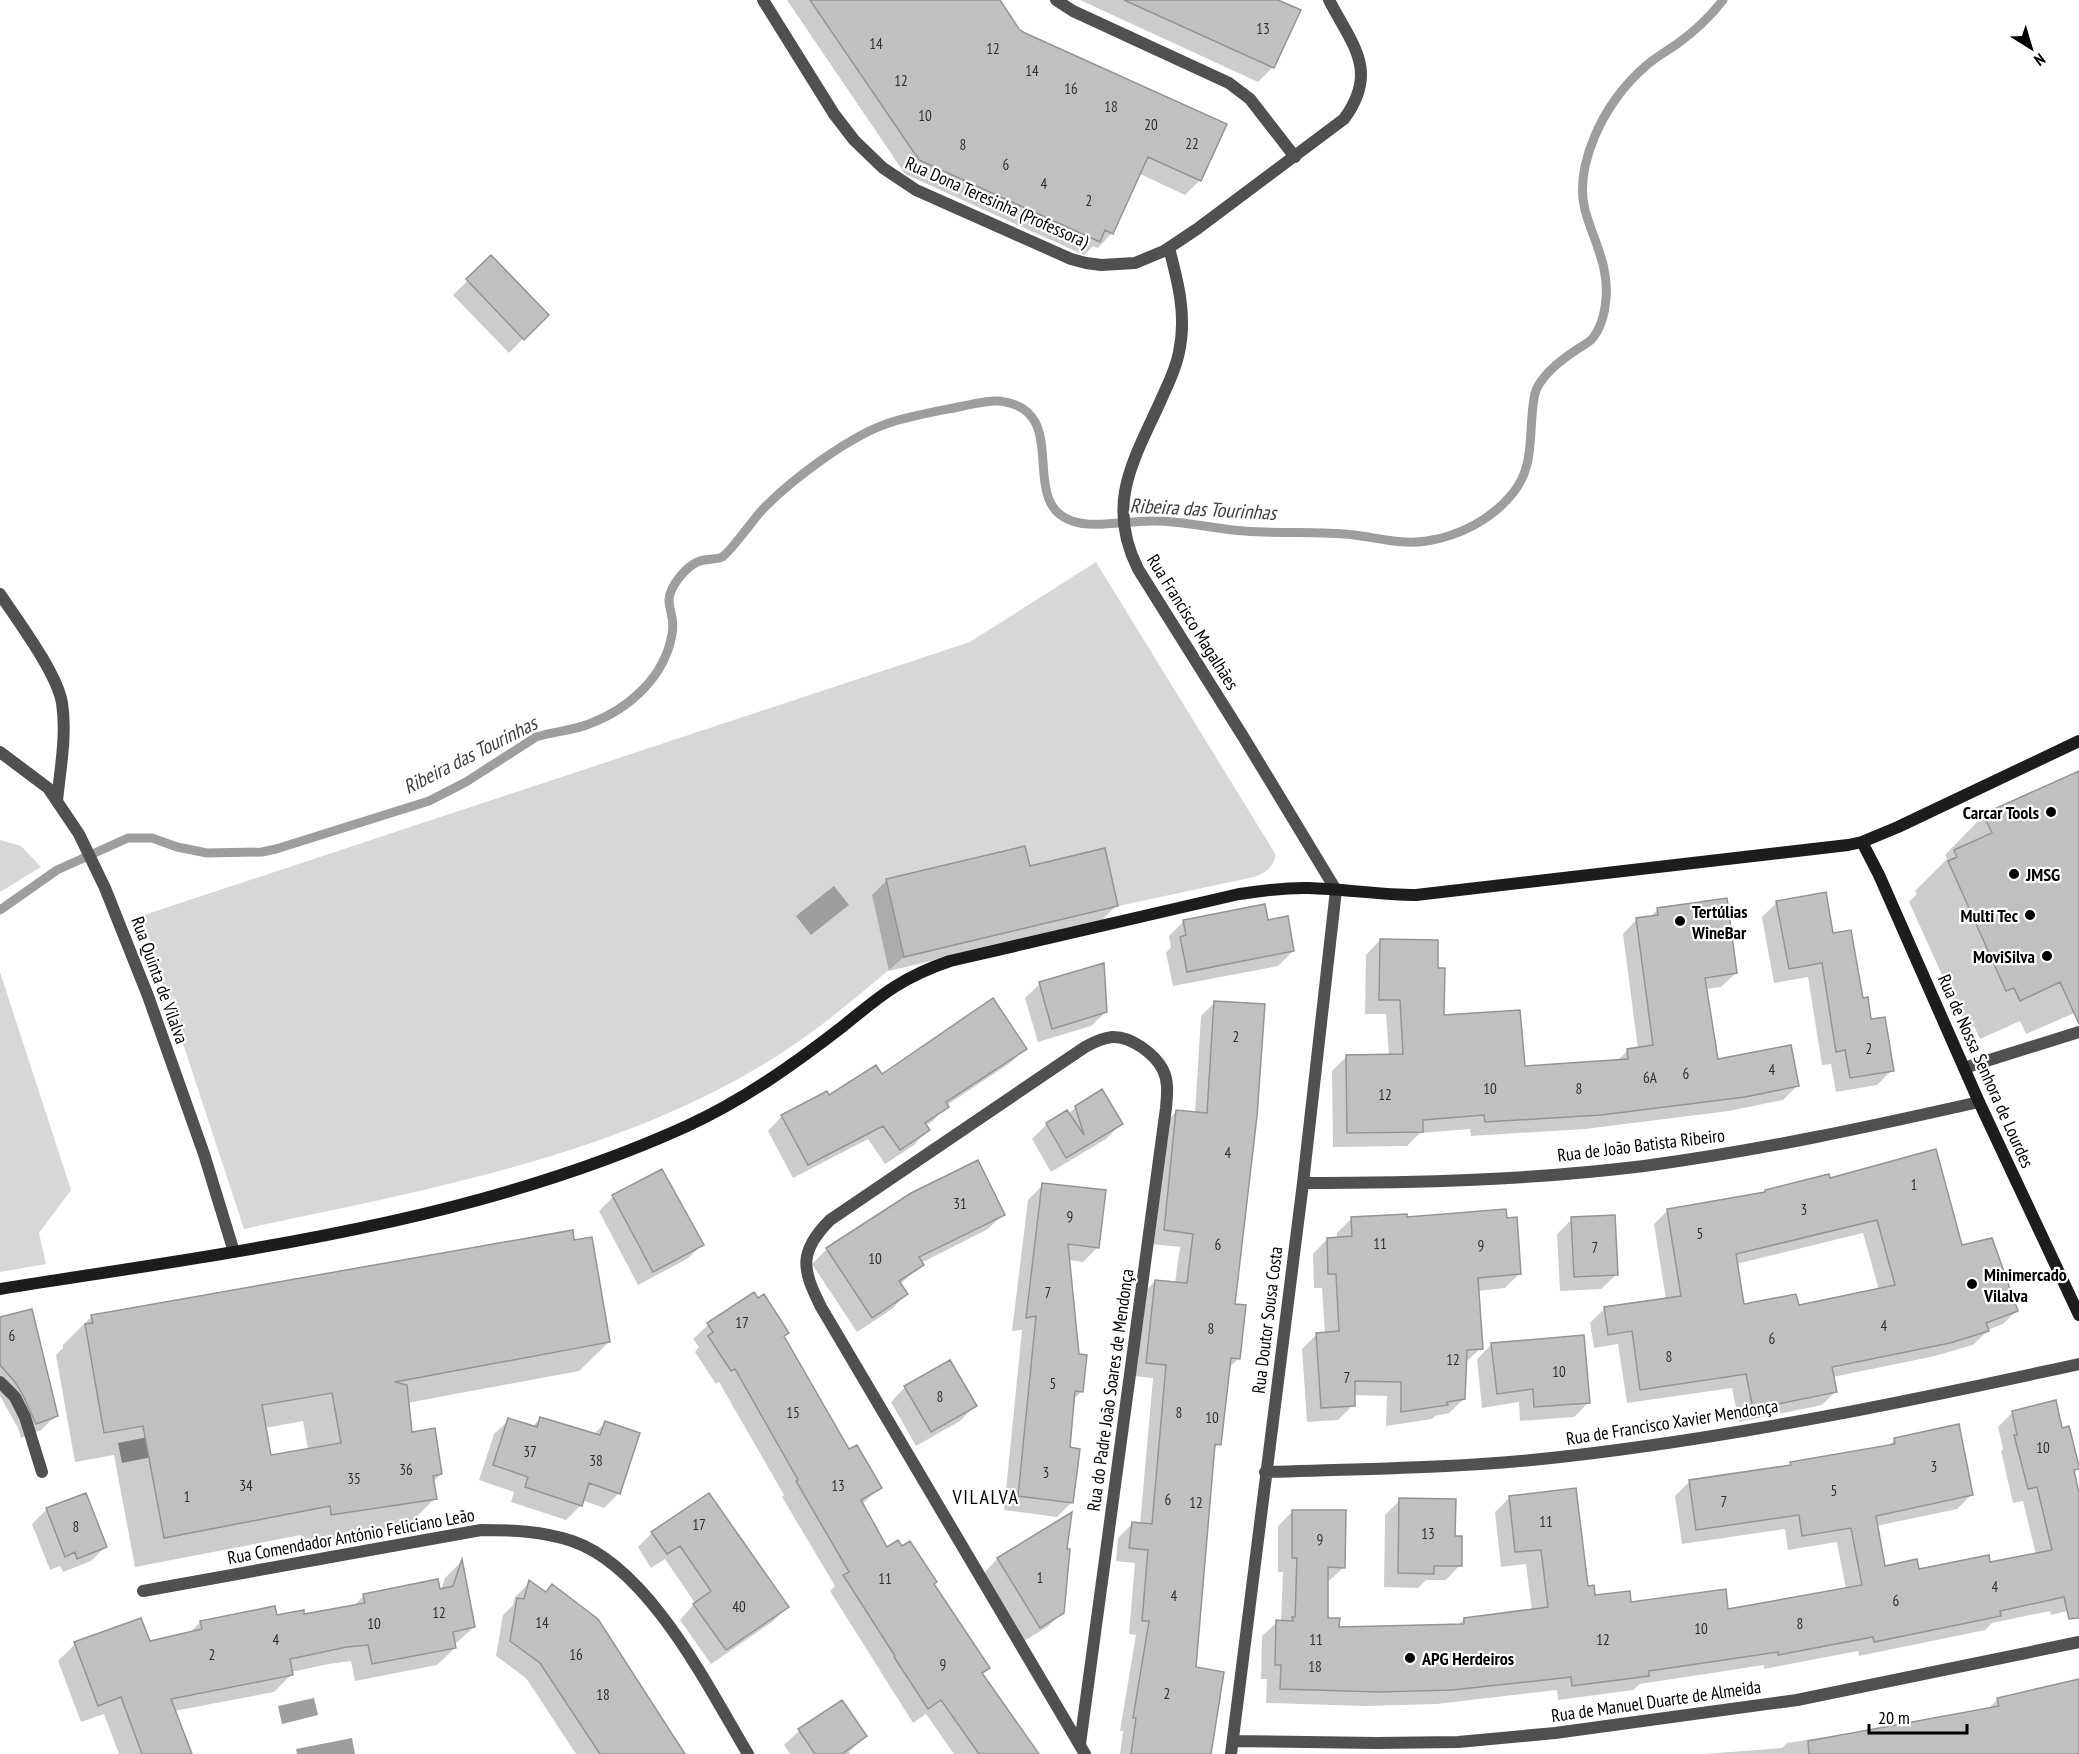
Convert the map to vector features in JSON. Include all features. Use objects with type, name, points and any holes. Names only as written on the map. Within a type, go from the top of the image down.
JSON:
[{"type":"street","name":"Rua Dona Teresinha (Professora)","points":[[763,0],[843,126],[867,154],[898,180],[1071,259],[1086,263],[1117,265],[1135,262],[1169,248],[1295,158],[1344,119],[1354,106],[1362,80],[1361,66],[1329,0]]},
{"type":"street","points":[[1056,0],[1073,11],[1229,83],[1254,104],[1295,158]]},
{"type":"street","name":"Rua Francisco Magalhães","points":[[1169,248],[1181,303],[1181,344],[1171,379],[1134,457],[1125,491],[1122,518],[1126,542],[1138,569],[1336,890]]},
{"type":"street","points":[[0,594],[50,671],[62,702],[63,728],[57,801]]},
{"type":"street","points":[[0,1289],[234,1252],[362,1228],[470,1202],[554,1176],[648,1143],[718,1112],[795,1061],[899,982],[950,961],[1239,894],[1306,888],[1386,895],[1416,895],[1862,842],[2079,741]]},
{"type":"street","name":"Rua Quinta de Vilalva","points":[[0,752],[48,788],[79,834],[105,888],[148,996],[204,1154],[234,1252]]},
{"type":"street","name":"Rua de Nossa Senhora de Lourdes","points":[[1862,842],[1879,875],[1979,1102],[2079,1315]]},
{"type":"street","name":"Rua Doutor Sousa Costa","points":[[1232,1748],[1303,1183],[1336,890]]},
{"type":"street","points":[[1965,1068],[2079,1032]]},
{"type":"street","name":"Rua do Padre João Soares de Mendonça","points":[[1115,1037],[1130,1041],[1144,1049],[1163,1070],[1167,1084],[1166,1108],[1082,1749],[821,1307],[806,1268],[807,1251],[817,1233],[830,1220],[1086,1047],[1098,1040],[1115,1037]]},
{"type":"street","name":"Rua de João Batista Ribeiro","points":[[1303,1183],[1439,1182],[1644,1166],[1853,1131],[1979,1102]]},
{"type":"street","name":"Rua de Francisco Xavier Mendonça","points":[[1265,1472],[1421,1468],[1579,1455],[1682,1441],[1927,1397],[2079,1364]]},
{"type":"street","points":[[0,1382],[15,1397],[25,1417],[42,1472]]},
{"type":"street","name":"Rua Comendador António Feliciano Leão","points":[[143,1591],[481,1530],[513,1530],[546,1534],[574,1542],[600,1556],[645,1594],[689,1657],[748,1754]]},
{"type":"street","name":"Rua de Manuel Duarte de Almeida","points":[[1232,1748],[1458,1742],[1555,1733],[1797,1700],[2079,1642]]},
{"type":"shaded area","points":[[1096,562],[1276,855],[1266,871],[1254,877],[1118,906],[1104,848],[1030,866],[1025,846],[886,879],[904,957],[815,1030],[783,1052],[721,1088],[657,1118],[590,1143],[522,1164],[453,1183],[244,1229],[141,916],[970,642]]},
{"type":"shaded area","points":[[0,840],[21,846],[41,867],[0,892]]},
{"type":"shaded area","points":[[834,886],[849,905],[811,935],[796,916]]},
{"type":"shaded area","points":[[0,972],[71,1190],[39,1233],[46,1264],[0,1272]]},
{"type":"shaded area","points":[[168,1433],[172,1453],[122,1463],[118,1443]]},
{"type":"shaded area","points":[[314,1698],[318,1715],[282,1724],[278,1706]]},
{"type":"shaded area","points":[[352,1738],[355,1754],[297,1754],[296,1749]]},
{"type":"building","points":[[810,0],[1000,0],[1019,29],[1025,33],[1227,124],[1201,181],[1148,157],[1113,234],[1105,230],[1100,242],[919,160]]},
{"type":"building","points":[[1124,0],[1278,0],[1301,10],[1274,68]]},
{"type":"building","points":[[491,255],[549,315],[524,340],[466,279]]},
{"type":"building","points":[[2079,771],[2079,1024],[2060,982],[2020,1001],[2014,988],[2006,991],[1948,861],[1957,857],[1954,850],[1992,833],[1983,814]]},
{"type":"building","points":[[1025,846],[1030,866],[1105,848],[1118,906],[904,957],[886,879]]},
{"type":"building","points":[[1826,892],[1833,933],[1851,930],[1863,998],[1868,997],[1871,1019],[1885,1017],[1894,1071],[1850,1078],[1845,1050],[1836,1052],[1822,963],[1789,969],[1776,901]]},
{"type":"building","points":[[1727,898],[1737,973],[1705,978],[1718,1059],[1791,1045],[1799,1086],[1745,1097],[1601,1115],[1485,1122],[1484,1115],[1423,1120],[1423,1132],[1347,1133],[1346,1055],[1403,1054],[1400,1000],[1379,1000],[1380,939],[1438,940],[1438,968],[1445,968],[1444,1015],[1520,1010],[1525,1066],[1628,1059],[1627,1049],[1653,1045],[1636,918],[1658,915],[1657,908]]},
{"type":"building","points":[[1265,904],[1268,920],[1288,916],[1294,951],[1187,972],[1180,937],[1186,935],[1183,920]]},
{"type":"building","points":[[1104,963],[1107,1012],[1052,1029],[1039,982]]},
{"type":"building","points":[[993,998],[1027,1049],[946,1102],[949,1107],[925,1123],[930,1130],[900,1150],[883,1126],[808,1165],[781,1115],[827,1091],[829,1095],[876,1065],[882,1074]]},
{"type":"building","points":[[1214,1001],[1265,1004],[1257,1116],[1235,1304],[1246,1305],[1240,1359],[1231,1358],[1221,1445],[1215,1444],[1196,1667],[1224,1672],[1211,1754],[1131,1754],[1136,1718],[1133,1718],[1149,1621],[1142,1621],[1148,1550],[1129,1548],[1132,1522],[1152,1524],[1166,1365],[1146,1363],[1155,1280],[1187,1283],[1193,1234],[1164,1230],[1176,1110],[1207,1113]]},
{"type":"building","points":[[1102,1089],[1123,1124],[1066,1158],[1046,1123],[1067,1110],[1084,1135],[1075,1106]]},
{"type":"building","points":[[1936,1149],[1962,1245],[1992,1238],[2018,1311],[1986,1323],[1989,1331],[1950,1343],[1832,1367],[1837,1392],[1753,1409],[1746,1374],[1640,1390],[1632,1331],[1608,1335],[1604,1307],[1681,1296],[1667,1209],[1765,1192],[1765,1190],[1829,1174],[1830,1178]],"holes":[[[1877,1220],[1895,1285],[1799,1305],[1796,1294],[1744,1304],[1736,1254]]]},
{"type":"building","points":[[978,1160],[1005,1215],[919,1257],[924,1265],[899,1281],[908,1294],[872,1318],[826,1248],[911,1193]]},
{"type":"building","points":[[662,1169],[704,1245],[653,1272],[612,1195]]},
{"type":"building","points":[[1042,1183],[1106,1190],[1099,1248],[1068,1244],[1079,1354],[1087,1355],[1083,1392],[1075,1391],[1070,1447],[1080,1449],[1073,1503],[1018,1496],[1036,1316],[1026,1318]]},
{"type":"building","points":[[1506,1209],[1507,1218],[1517,1217],[1521,1274],[1478,1278],[1483,1349],[1467,1350],[1465,1399],[1447,1402],[1448,1405],[1401,1412],[1401,1382],[1355,1381],[1355,1406],[1321,1408],[1316,1333],[1339,1331],[1336,1274],[1328,1274],[1327,1238],[1352,1236],[1351,1217],[1407,1214],[1407,1217]]},
{"type":"building","points":[[1615,1215],[1618,1275],[1574,1277],[1571,1217]]},
{"type":"building","points":[[573,1230],[574,1240],[592,1237],[610,1342],[395,1382],[407,1385],[412,1432],[435,1428],[442,1474],[433,1476],[437,1499],[331,1515],[330,1506],[164,1538],[143,1426],[104,1433],[85,1324],[93,1323],[91,1315]],"holes":[[[332,1393],[341,1443],[271,1455],[262,1405]]]},
{"type":"building","points":[[754,1292],[758,1298],[764,1294],[789,1333],[784,1336],[849,1449],[857,1445],[882,1488],[861,1500],[887,1547],[898,1540],[902,1546],[910,1541],[937,1582],[934,1584],[990,1668],[982,1673],[1039,1754],[979,1754],[941,1700],[928,1709],[843,1575],[849,1572],[796,1481],[798,1480],[735,1369],[731,1371],[708,1336],[713,1332],[707,1323]]},
{"type":"building","points":[[32,1309],[58,1416],[36,1424],[22,1393],[0,1365],[0,1317]]},
{"type":"building","points":[[1584,1335],[1590,1403],[1534,1407],[1533,1389],[1497,1394],[1491,1343]]},
{"type":"building","points":[[950,1360],[977,1406],[931,1432],[904,1386]]},
{"type":"building","points":[[2056,1400],[2062,1428],[2069,1426],[2079,1466],[2079,1469],[2074,1470],[2079,1493],[2079,1618],[2069,1619],[2064,1597],[2000,1611],[2001,1616],[1874,1642],[1873,1637],[1778,1655],[1778,1652],[1649,1671],[1649,1676],[1572,1686],[1571,1677],[1452,1690],[1379,1692],[1280,1689],[1281,1665],[1275,1665],[1276,1620],[1293,1621],[1292,1617],[1295,1617],[1297,1558],[1292,1558],[1292,1510],[1346,1510],[1345,1568],[1328,1567],[1328,1618],[1340,1618],[1339,1627],[1464,1624],[1464,1618],[1548,1607],[1541,1550],[1515,1552],[1509,1496],[1576,1488],[1588,1586],[1594,1585],[1595,1595],[1630,1591],[1631,1602],[1726,1589],[1728,1609],[1862,1585],[1851,1528],[1802,1536],[1799,1515],[1696,1530],[1689,1480],[1791,1465],[1790,1462],[1895,1444],[1894,1438],[1959,1424],[1973,1495],[1876,1516],[1885,1566],[1917,1559],[1919,1569],[1989,1555],[1990,1562],[2052,1550],[2037,1487],[2028,1489],[2014,1435],[2017,1435],[2012,1411]]},
{"type":"building","points":[[540,1417],[600,1435],[605,1421],[640,1433],[620,1494],[589,1483],[582,1506],[525,1487],[528,1477],[493,1465],[508,1418],[537,1427]]},
{"type":"building","points":[[86,1493],[107,1547],[77,1559],[75,1552],[65,1557],[46,1508]]},
{"type":"building","points":[[709,1493],[789,1607],[726,1650],[693,1604],[711,1591],[680,1546],[667,1554],[651,1532]]},
{"type":"building","points":[[1399,1498],[1456,1499],[1455,1536],[1462,1536],[1462,1566],[1434,1566],[1434,1574],[1398,1573]]},
{"type":"building","points":[[1072,1512],[1067,1549],[1070,1549],[1064,1613],[1040,1628],[997,1558]]},
{"type":"building","points":[[462,1559],[475,1627],[453,1632],[456,1648],[372,1664],[368,1645],[347,1647],[290,1659],[293,1675],[171,1699],[192,1754],[142,1754],[121,1697],[98,1706],[74,1642],[141,1618],[150,1641],[202,1629],[200,1621],[275,1606],[277,1615],[304,1610],[304,1614],[365,1603],[363,1594],[438,1579],[440,1589],[453,1586]]},
{"type":"building","points":[[529,1580],[546,1592],[552,1584],[598,1619],[685,1754],[600,1754],[540,1663],[510,1641],[517,1598],[524,1599]]},
{"type":"building","points":[[2079,1679],[2079,1754],[1809,1754],[1808,1741],[1999,1706],[1997,1698]]},
{"type":"building","points":[[842,1700],[867,1736],[842,1754],[815,1754],[798,1729]]},
{"type":"waterway","name":"Ribeira das Tourinhas","points":[[0,910],[57,870],[128,838],[152,838],[177,847],[207,853],[262,852],[276,849],[429,801],[466,782],[536,737],[570,730],[604,718],[643,690],[662,664],[668,650],[673,626],[669,597],[671,590],[685,571],[700,561],[720,558],[725,554],[775,497],[823,459],[859,436],[892,422],[990,401],[999,401],[1021,408],[1034,420],[1040,437],[1044,477],[1048,495],[1056,511],[1072,521],[1081,523],[1166,521],[1245,531],[1340,534],[1409,542],[1439,539],[1475,525],[1505,502],[1520,483],[1528,462],[1534,397],[1540,382],[1559,362],[1591,340],[1602,320],[1606,298],[1605,275],[1583,201],[1586,164],[1598,128],[1616,98],[1639,72],[1696,29],[1723,0]]},
{"type":"place","name":"Carcar Tools","points":[[2051,812]]},
{"type":"place","name":"JMSG","points":[[2014,874]]},
{"type":"place","name":"Multi Tec","points":[[2030,915]]},
{"type":"place","name":"Tertúlias WineBar","points":[[1680,921]]},
{"type":"place","name":"MoviSilva","points":[[2047,956]]},
{"type":"place","name":"Minimercado Vilalva","points":[[1972,1284]]},
{"type":"place","name":"APG Herdeiros","points":[[1410,1658]]},
{"type":"district","name":"VILALVA","points":[[986,1497]]}]
